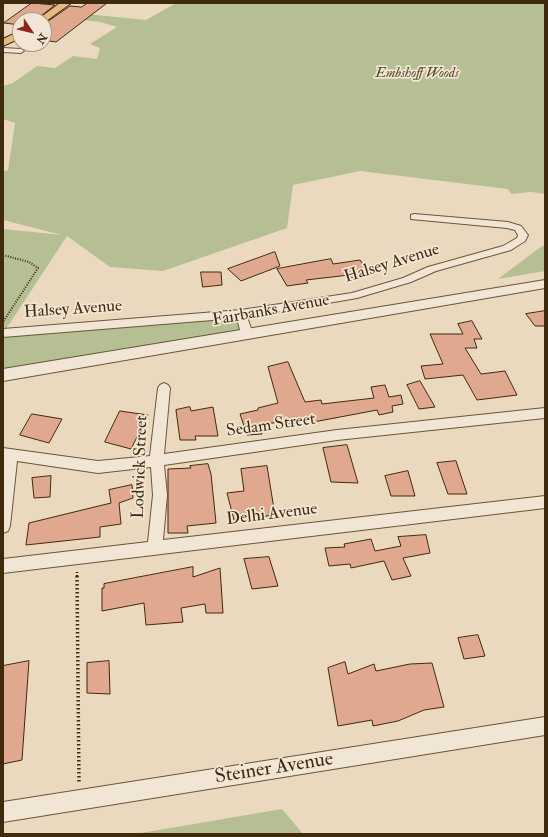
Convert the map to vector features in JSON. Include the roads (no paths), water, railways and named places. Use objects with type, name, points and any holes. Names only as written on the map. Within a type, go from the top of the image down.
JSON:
[{"type":"main road","points":[[52,13],[66,3]]},
{"type":"main road","points":[[3,43],[12,38]]},
{"type":"street","name":"Halsey Avenue","points":[[3,333],[241,314],[353,296],[381,289],[432,269],[507,248],[522,239],[523,235],[518,228],[505,224],[414,216]]},
{"type":"street","name":"Fairbanks Avenue","points":[[3,375],[545,284]]},
{"type":"street","points":[[241,314],[247,334]]},
{"type":"street","name":"Lodwick Street","points":[[155,548],[160,495],[157,459],[164,388]]},
{"type":"street","name":"Sedam Street","points":[[7,454],[98,467],[110,467],[157,459],[337,435],[545,413]]},
{"type":"street","points":[[3,526],[7,454]]},
{"type":"street","name":"Delhi Avenue","points":[[3,566],[545,502]]},
{"type":"street","name":"Steiner Avenue","points":[[3,812],[545,726]]},
{"type":"park label","name":"Embshoff Woods","points":[[417,74]]}]
